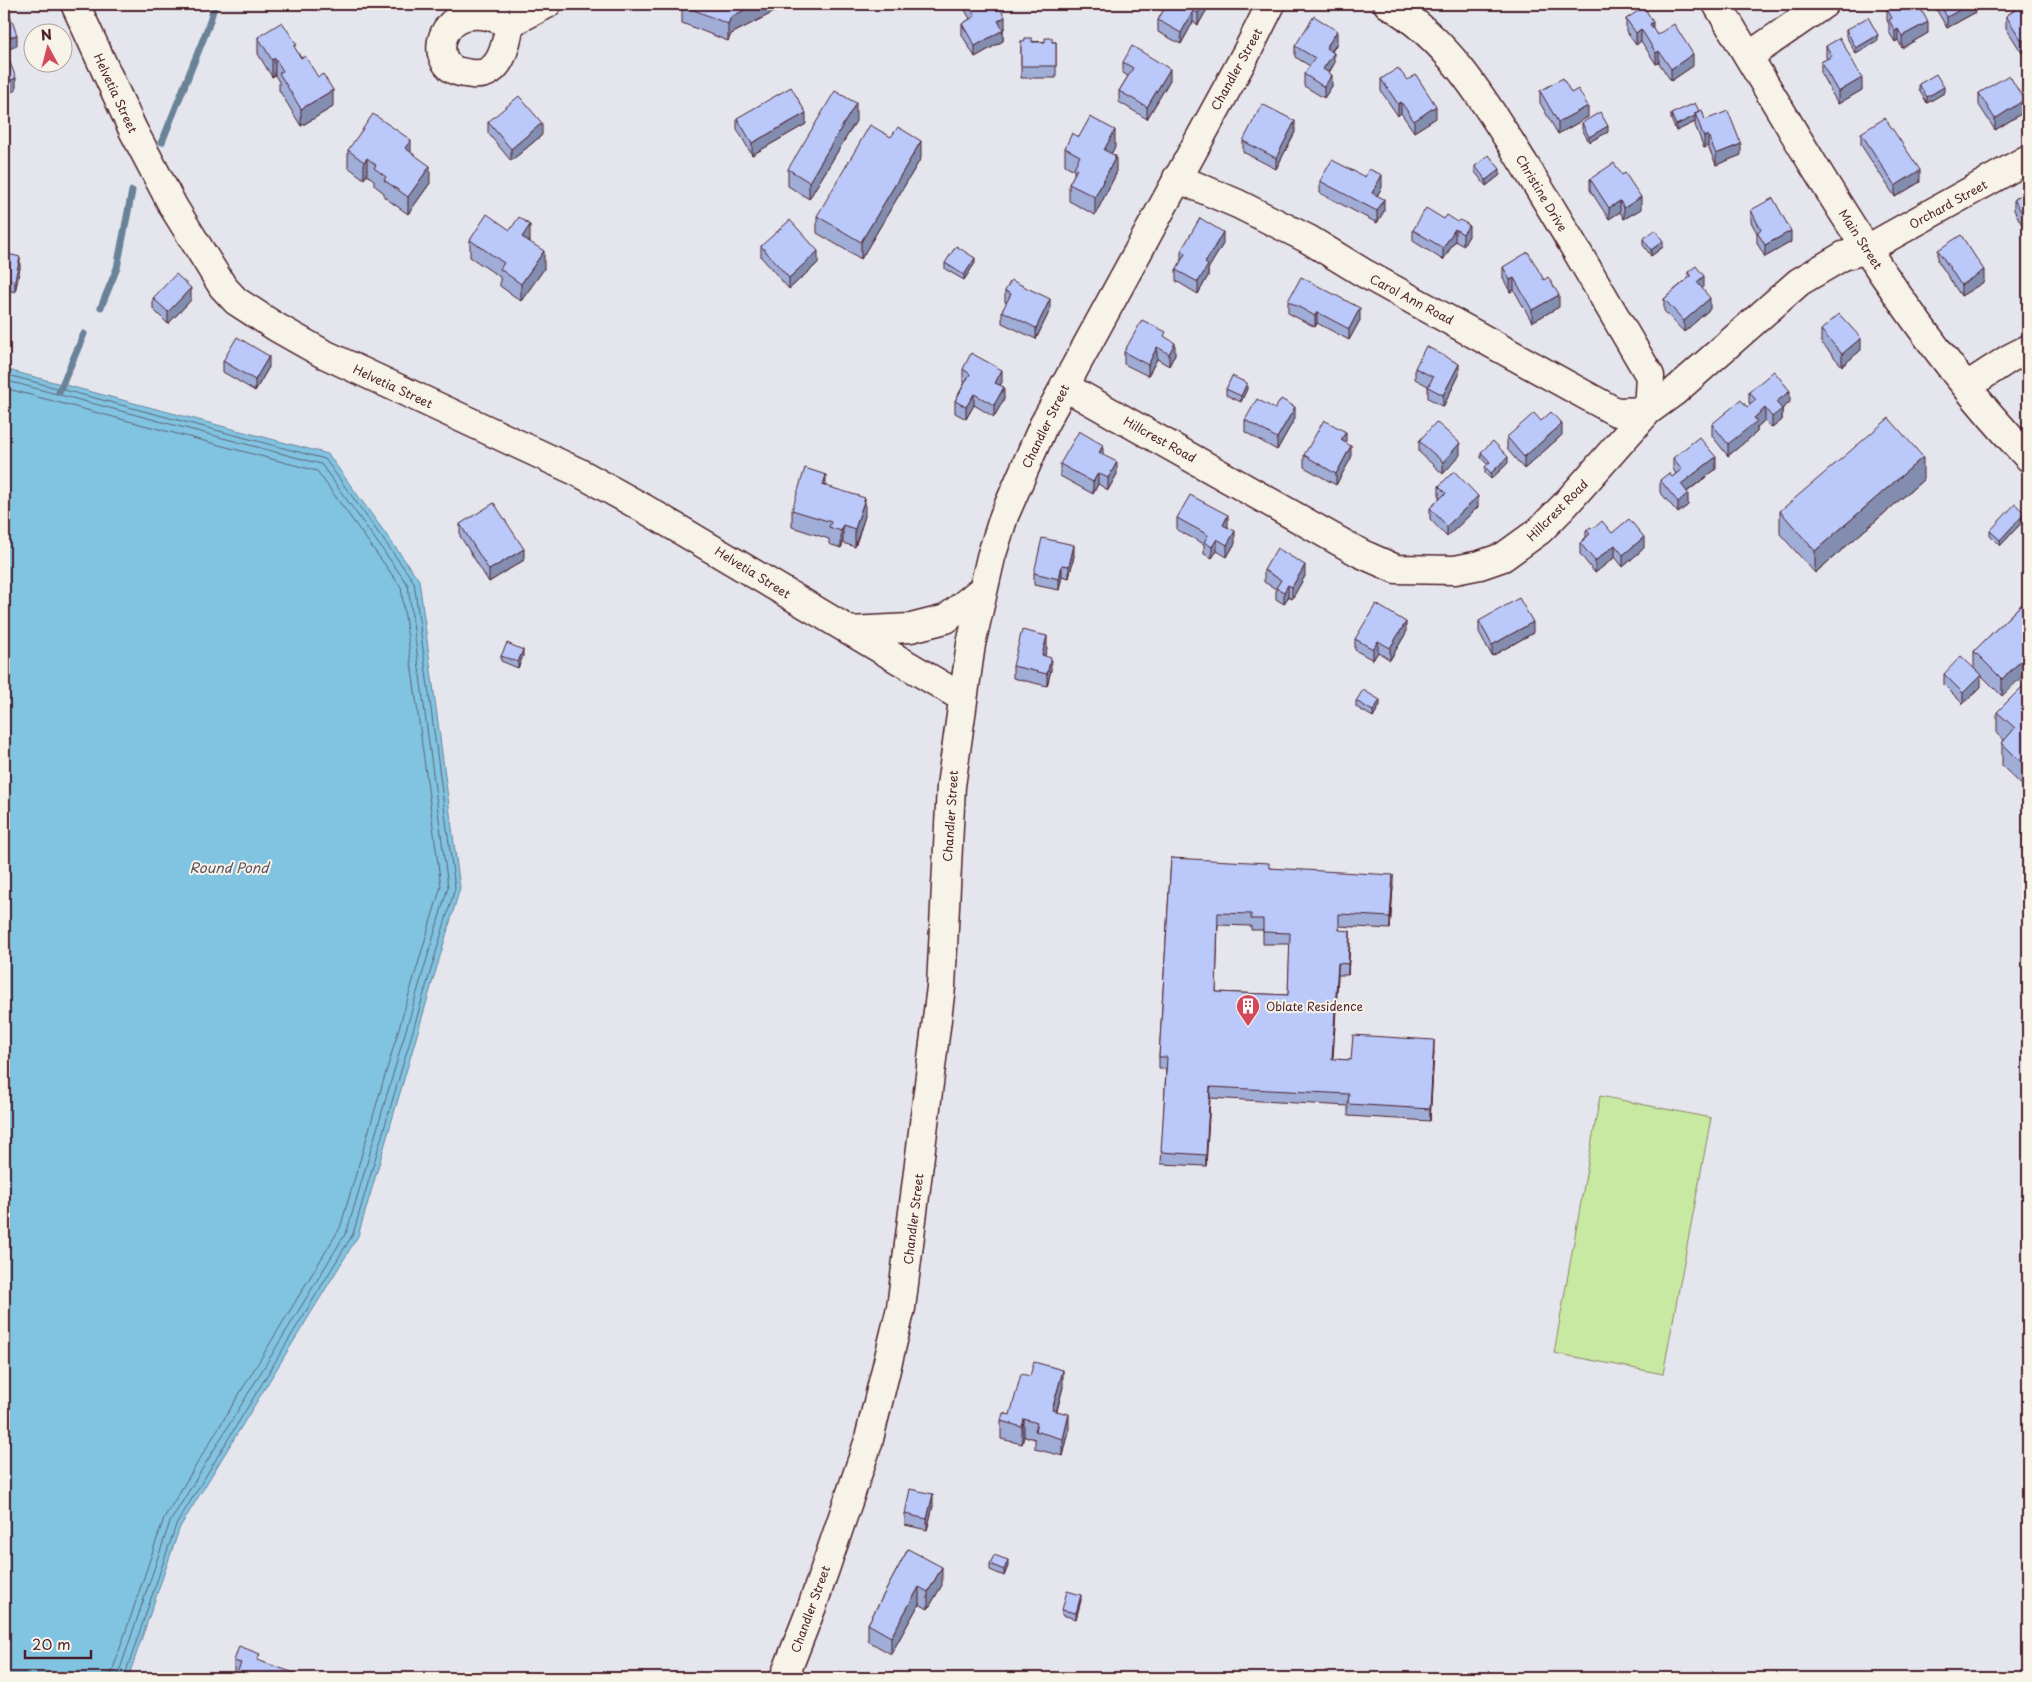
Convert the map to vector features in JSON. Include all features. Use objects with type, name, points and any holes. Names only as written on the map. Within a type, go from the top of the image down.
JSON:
[{"type":"street","name":"Helvetia Street","points":[[75,4],[133,130],[174,208],[222,287],[236,301],[322,353],[571,469],[645,509],[963,698]]},
{"type":"street","points":[[510,23],[547,4]]},
{"type":"street","name":"Chandler Street","points":[[784,1678],[813,1604],[868,1444],[901,1308],[941,987],[950,786],[982,590],[1004,516],[1036,440],[1176,178],[1248,50],[1271,4]]},
{"type":"street","name":"Christine Drive","points":[[1388,4],[1429,35],[1456,62],[1485,102],[1543,194],[1650,376],[1648,410]]},
{"type":"street","name":"Main Street","points":[[1717,4],[1867,249],[1922,331],[2028,457]]},
{"type":"street","points":[[1749,56],[1824,4]]},
{"type":"street","name":"Orchard Street","points":[[1867,249],[2028,159]]},
{"type":"street","name":"Carol Ann Road","points":[[1176,178],[1238,204],[1308,239],[1362,272],[1616,412],[1648,410]]},
{"type":"street","name":"Hillcrest Road","points":[[1064,386],[1360,553],[1396,569],[1455,570],[1480,565],[1503,557],[1518,547],[1563,507],[1648,410],[1674,392],[1799,282],[1842,256],[1867,249]]},
{"type":"street","points":[[1967,386],[2010,358],[2028,349]]},
{"type":"street","points":[[849,631],[911,628],[946,619],[982,590]]},
{"type":"green space","points":[[1600,1096],[1711,1118],[1663,1374],[1554,1353]]},
{"type":"water","name":"Round Pond","points":[[4,369],[328,454],[419,580],[460,888],[358,1236],[180,1527],[128,1678],[4,1678]]},
{"type":"building","points":[[4,4],[6,4],[17,35],[4,39]]},
{"type":"building","points":[[682,4],[756,4],[731,17],[728,24]]},
{"type":"building","points":[[968,4],[998,4],[1005,17],[998,21],[1003,30],[975,46],[962,24],[975,16]]},
{"type":"building","points":[[1167,4],[1203,4],[1198,13],[1193,11],[1181,33],[1158,20]]},
{"type":"building","points":[[1895,4],[1918,4],[1928,22],[1902,36],[1898,29],[1895,31],[1889,20],[1892,18],[1887,9]]},
{"type":"building","points":[[1940,4],[1970,4],[1947,17]]},
{"type":"building","points":[[2021,4],[2028,4],[2028,37],[2022,41],[2006,16],[2015,10],[2013,8]]},
{"type":"building","points":[[1644,7],[1653,22],[1650,24],[1657,35],[1674,24],[1693,54],[1671,69],[1659,51],[1656,53],[1641,29],[1636,33],[1626,19]]},
{"type":"building","points":[[1314,16],[1337,31],[1326,48],[1334,53],[1323,69],[1332,75],[1324,87],[1304,74],[1315,58],[1295,46]]},
{"type":"building","points":[[1868,17],[1878,35],[1856,48],[1846,30]]},
{"type":"building","points":[[282,22],[297,45],[294,46],[301,58],[305,56],[318,77],[323,74],[333,90],[301,109],[279,73],[283,71],[275,58],[272,60],[258,37]]},
{"type":"building","points":[[1025,38],[1032,38],[1032,42],[1045,42],[1045,38],[1052,38],[1052,42],[1056,42],[1056,66],[1021,66],[1021,41],[1025,41]]},
{"type":"building","points":[[1840,38],[1862,78],[1838,92],[1821,62],[1832,56],[1826,46]]},
{"type":"building","points":[[1132,46],[1170,69],[1147,107],[1119,91],[1133,68],[1123,62]]},
{"type":"building","points":[[7,55],[16,78],[4,83],[4,56]]},
{"type":"building","points":[[1398,68],[1407,80],[1416,75],[1436,106],[1414,121],[1401,102],[1398,104],[1381,79]]},
{"type":"building","points":[[1936,74],[1944,87],[1927,97],[1919,84]]},
{"type":"building","points":[[2009,75],[2024,100],[1995,119],[1979,93]]},
{"type":"building","points":[[1563,78],[1571,93],[1578,89],[1588,106],[1558,122],[1540,91]]},
{"type":"building","points":[[791,87],[806,113],[752,143],[737,118]]},
{"type":"building","points":[[835,91],[856,103],[809,182],[788,169]]},
{"type":"building","points":[[519,96],[542,123],[511,149],[488,122]]},
{"type":"building","points":[[1695,103],[1699,111],[1695,113],[1695,116],[1676,125],[1671,114]]},
{"type":"building","points":[[1262,104],[1295,121],[1276,158],[1243,141]]},
{"type":"building","points":[[1702,110],[1705,120],[1728,111],[1741,144],[1716,154],[1708,135],[1704,137],[1695,113]]},
{"type":"building","points":[[1600,112],[1608,126],[1589,137],[1582,123]]},
{"type":"building","points":[[373,114],[411,140],[405,148],[430,166],[408,197],[384,180],[386,177],[374,168],[376,165],[367,158],[364,162],[348,150]]},
{"type":"building","points":[[1090,117],[1115,130],[1104,150],[1116,156],[1095,197],[1069,184],[1077,169],[1074,168],[1080,156],[1065,148],[1072,133],[1079,137]]},
{"type":"building","points":[[1885,118],[1920,170],[1895,186],[1861,133]]},
{"type":"building","points":[[870,125],[891,137],[898,127],[921,141],[861,242],[817,216]]},
{"type":"building","points":[[1489,155],[1500,169],[1486,180],[1475,166]]},
{"type":"building","points":[[1332,160],[1365,177],[1369,169],[1382,175],[1372,193],[1384,199],[1377,211],[1320,181]]},
{"type":"building","points":[[1614,163],[1622,175],[1625,173],[1641,197],[1624,208],[1620,201],[1609,208],[1590,179]]},
{"type":"building","points":[[2028,191],[2028,224],[2014,199]]},
{"type":"building","points":[[1773,198],[1791,231],[1765,245],[1757,232],[1761,230],[1751,210]]},
{"type":"building","points":[[1426,208],[1444,219],[1447,215],[1458,222],[1460,220],[1469,225],[1463,234],[1455,229],[1443,248],[1413,230]]},
{"type":"building","points":[[487,214],[510,230],[519,217],[530,225],[522,237],[544,251],[521,284],[500,269],[504,263],[470,240]]},
{"type":"building","points":[[1200,218],[1223,232],[1205,263],[1208,265],[1198,282],[1176,270],[1185,254],[1181,251]]},
{"type":"building","points":[[790,220],[818,251],[789,278],[761,246]]},
{"type":"building","points":[[1655,230],[1663,241],[1651,250],[1643,239]]},
{"type":"building","points":[[1961,235],[1984,270],[1961,285],[1938,250]]},
{"type":"building","points":[[956,246],[975,258],[964,275],[945,263]]},
{"type":"building","points":[[1528,252],[1544,280],[1548,277],[1559,295],[1532,310],[1514,278],[1510,280],[1503,267]]},
{"type":"building","points":[[4,253],[20,257],[15,280],[4,278]]},
{"type":"building","points":[[1696,266],[1704,276],[1697,282],[1710,298],[1684,321],[1664,299],[1691,276],[1688,272]]},
{"type":"building","points":[[176,274],[191,288],[168,312],[153,298]]},
{"type":"building","points":[[1301,277],[1360,308],[1349,329],[1317,312],[1315,316],[1288,301]]},
{"type":"building","points":[[1011,280],[1050,299],[1036,328],[1002,311],[1011,294],[1005,291]]},
{"type":"building","points":[[1839,314],[1861,338],[1842,354],[1821,330]]},
{"type":"building","points":[[1142,320],[1166,332],[1164,336],[1175,343],[1169,354],[1157,347],[1148,365],[1124,352]]},
{"type":"building","points":[[237,337],[269,356],[255,380],[223,361]]},
{"type":"building","points":[[1426,346],[1459,364],[1443,395],[1428,387],[1433,377],[1415,368]]},
{"type":"building","points":[[971,353],[1002,370],[995,383],[1004,387],[994,405],[974,394],[966,407],[955,401],[970,374],[963,369]]},
{"type":"building","points":[[1774,371],[1790,391],[1776,402],[1782,409],[1772,417],[1765,408],[1754,418],[1757,421],[1728,444],[1712,424],[1741,400],[1747,407],[1756,400],[1749,392]]},
{"type":"building","points":[[1232,376],[1247,383],[1241,396],[1226,389]]},
{"type":"building","points":[[1257,399],[1275,409],[1281,399],[1295,407],[1277,438],[1245,420]]},
{"type":"building","points":[[1551,412],[1562,424],[1524,457],[1507,437],[1534,413],[1541,421]]},
{"type":"building","points":[[1889,418],[1923,457],[1815,551],[1780,511]]},
{"type":"building","points":[[1324,420],[1346,432],[1341,440],[1351,446],[1336,474],[1304,455]]},
{"type":"building","points":[[1436,422],[1460,443],[1443,462],[1419,441]]},
{"type":"building","points":[[1079,431],[1103,445],[1099,453],[1117,462],[1108,478],[1098,473],[1093,482],[1060,464]]},
{"type":"building","points":[[1699,437],[1716,457],[1681,484],[1688,493],[1678,502],[1660,480],[1669,473],[1672,477],[1682,469],[1673,458]]},
{"type":"building","points":[[1493,441],[1508,457],[1491,473],[1485,467],[1490,462],[1481,452]]},
{"type":"building","points":[[805,468],[826,475],[823,485],[865,498],[855,529],[843,525],[841,531],[829,527],[831,522],[792,510]]},
{"type":"building","points":[[1454,471],[1478,496],[1447,526],[1430,508],[1446,493],[1439,486]]},
{"type":"building","points":[[1190,495],[1228,515],[1223,525],[1235,531],[1227,545],[1217,539],[1212,547],[1204,542],[1208,535],[1177,518]]},
{"type":"building","points":[[494,503],[524,549],[489,570],[460,524]]},
{"type":"building","points":[[2015,504],[2025,513],[2000,540],[1990,531]]},
{"type":"building","points":[[1629,519],[1644,537],[1623,555],[1615,545],[1595,561],[1580,543],[1590,534],[1586,530],[1591,527],[1593,529],[1602,521],[1612,533]]},
{"type":"building","points":[[1042,538],[1074,545],[1069,566],[1062,565],[1059,579],[1034,573]]},
{"type":"building","points":[[1277,548],[1305,565],[1292,587],[1288,585],[1284,592],[1276,588],[1281,580],[1264,570]]},
{"type":"building","points":[[1519,598],[1533,622],[1492,645],[1479,621]]},
{"type":"building","points":[[2028,598],[2028,654],[2002,679],[1974,651]]},
{"type":"building","points":[[1376,604],[1406,622],[1390,648],[1378,641],[1373,649],[1355,639]]},
{"type":"building","points":[[1022,630],[1047,636],[1042,655],[1051,658],[1047,674],[1013,666]]},
{"type":"building","points":[[507,643],[523,650],[518,662],[501,656]]},
{"type":"building","points":[[1961,656],[1981,675],[1963,693],[1944,674]]},
{"type":"building","points":[[2025,684],[2028,687],[2028,769],[2002,743],[2015,728],[1997,712]]},
{"type":"building","points":[[1363,690],[1380,700],[1373,711],[1356,701]]},
{"type":"building","name":"Oblate Residence","points":[[1171,858],[1269,863],[1269,868],[1393,875],[1390,917],[1339,914],[1339,930],[1350,931],[1348,964],[1338,963],[1332,1059],[1351,1060],[1353,1035],[1434,1040],[1430,1109],[1348,1104],[1349,1094],[1210,1087],[1206,1155],[1161,1152],[1167,1057],[1159,1057]],"holes":[[[1218,913],[1251,914],[1251,919],[1263,919],[1263,932],[1290,933],[1288,995],[1216,992]]]},
{"type":"building","points":[[1034,1362],[1063,1370],[1052,1410],[1069,1414],[1063,1439],[1035,1431],[1037,1423],[1024,1419],[1022,1427],[1001,1421],[1003,1413],[1010,1415],[1021,1374],[1030,1376]]},
{"type":"building","points":[[910,1489],[933,1494],[927,1519],[905,1514]]},
{"type":"building","points":[[908,1549],[942,1567],[928,1592],[919,1587],[891,1637],[868,1624]]},
{"type":"building","points":[[994,1555],[1008,1560],[1004,1570],[990,1564]]},
{"type":"building","points":[[1067,1591],[1081,1595],[1076,1613],[1062,1610]]},
{"type":"building","points":[[239,1646],[260,1654],[257,1660],[297,1674],[295,1678],[235,1678],[241,1663],[234,1661]]},
{"type":"building","points":[[837,1672],[862,1678],[835,1678]]},
{"type":"waterway","points":[[162,142],[208,27],[215,4]]},
{"type":"waterway","points":[[101,307],[117,268],[132,191]]},
{"type":"waterway","points":[[59,392],[84,334]]},
{"type":"place","name":"Oblate Residence","points":[[1248,1027]]}]
